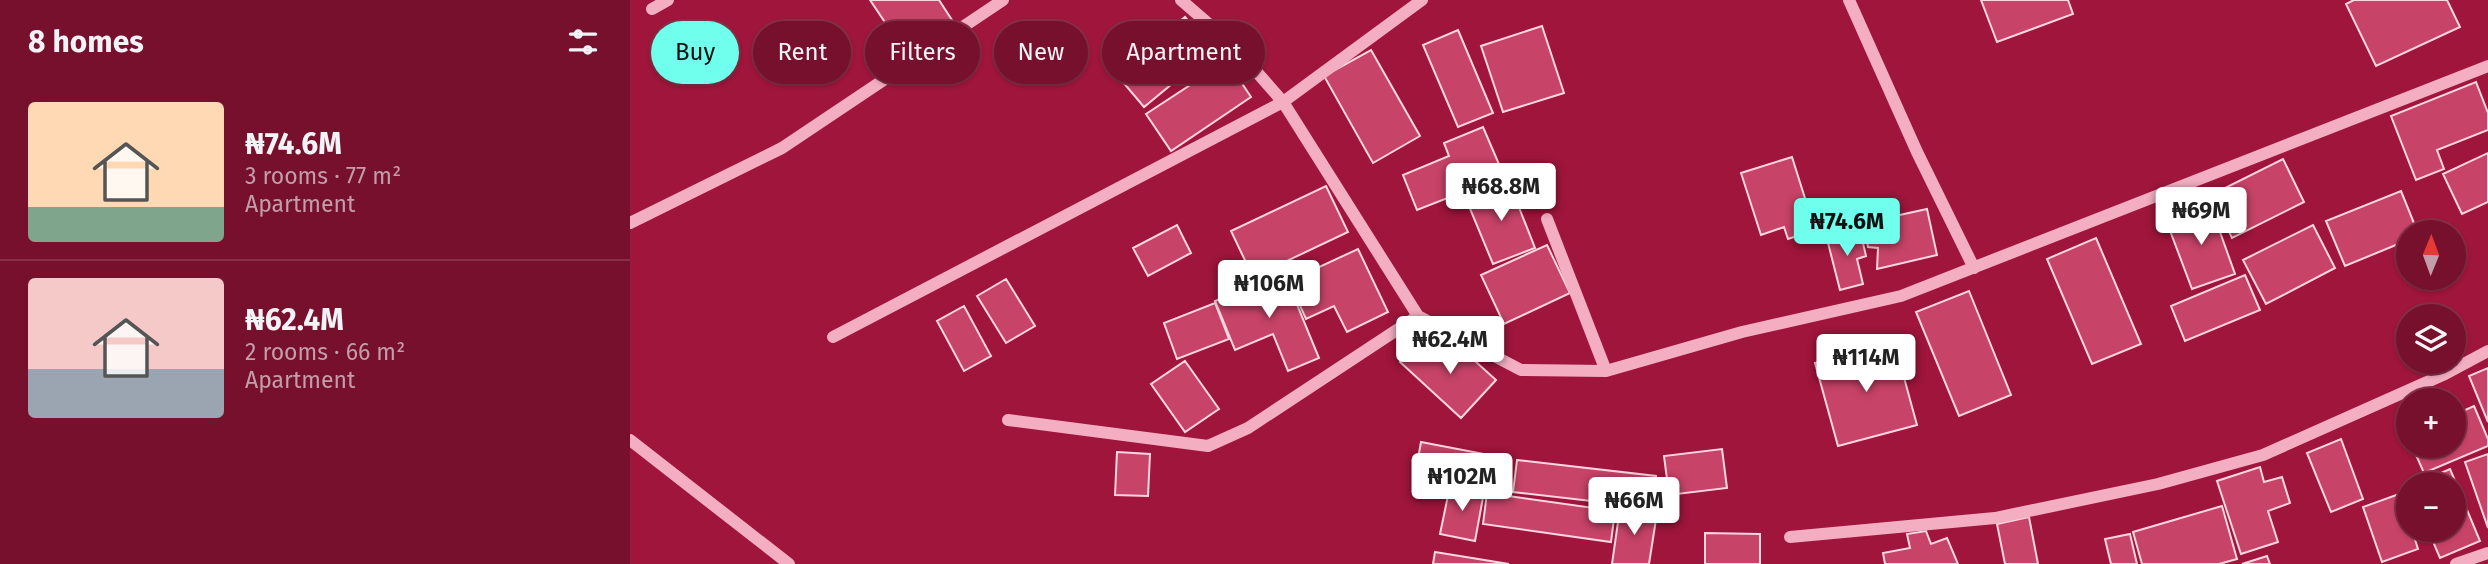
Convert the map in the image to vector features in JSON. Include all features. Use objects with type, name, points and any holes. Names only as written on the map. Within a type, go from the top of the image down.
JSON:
[{"type":"street","points":[[652,9],[668,0]]},
{"type":"street","points":[[630,223],[782,148],[1003,0]]},
{"type":"street","points":[[1181,0],[1233,45],[1283,102],[1418,316],[1521,370],[1606,372],[1742,332],[1901,296],[2488,66]]},
{"type":"street","points":[[833,337],[1283,102],[1422,0]]},
{"type":"street","points":[[1849,0],[1912,141],[1974,268]]},
{"type":"street","points":[[1547,219],[1606,372]]},
{"type":"street","points":[[1008,420],[1208,446],[1248,428],[1418,316]]},
{"type":"street","points":[[1790,537],[1995,518],[2158,484],[2263,455],[2445,374],[2488,351]]},
{"type":"street","points":[[630,440],[789,564]]},
{"type":"street","points":[[2455,564],[2488,553]]},
{"type":"building","points":[[870,0],[939,0],[952,20],[951,21],[884,21]]},
{"type":"building","points":[[1981,0],[2068,0],[2073,14],[1997,42]]},
{"type":"building","points":[[2354,0],[2447,0],[2460,27],[2376,66],[2346,4]]},
{"type":"building","points":[[1542,26],[1564,93],[1503,112],[1481,46]]},
{"type":"building","points":[[1458,30],[1493,113],[1458,127],[1423,45]]},
{"type":"building","points":[[1371,50],[1420,136],[1373,163],[1324,76]]},
{"type":"building","points":[[2476,82],[2488,113],[2488,130],[2437,150],[2444,169],[2416,180],[2391,116]]},
{"type":"building","points":[[1124,84],[1172,84],[1144,107]]},
{"type":"building","points":[[1192,84],[1242,84],[1251,97],[1171,151],[1146,114]]},
{"type":"building","points":[[1483,127],[1504,176],[1417,210],[1403,175],[1449,156],[1444,143]]},
{"type":"building","points":[[2488,153],[2488,202],[2462,214],[2443,174]]},
{"type":"building","points":[[1792,157],[1815,230],[1788,239],[1784,227],[1761,235],[1741,173]]},
{"type":"building","points":[[2283,159],[2304,202],[2232,238],[2211,195]]},
{"type":"building","points":[[1509,182],[1535,248],[1493,264],[1466,199]]},
{"type":"building","points":[[1326,186],[1348,232],[1253,277],[1231,231]]},
{"type":"building","points":[[2401,191],[2413,220],[2396,220],[2396,245],[2345,266],[2326,221]]},
{"type":"building","points":[[2210,204],[2235,274],[2192,289],[2166,220]]},
{"type":"building","points":[[1927,209],[1937,255],[1877,269],[1878,248],[1868,247],[1863,223]]},
{"type":"building","points":[[1177,225],[1191,253],[1148,276],[1133,248]]},
{"type":"building","points":[[2313,225],[2335,268],[2266,304],[2243,260]]},
{"type":"building","points":[[1860,230],[1866,256],[1857,259],[1863,284],[1840,290],[1827,239]]},
{"type":"building","points":[[2096,238],[2141,344],[2092,364],[2047,259]]},
{"type":"building","points":[[1547,245],[1570,293],[1504,324],[1481,275]]},
{"type":"building","points":[[1358,249],[1388,312],[1347,332],[1334,306],[1306,319],[1289,281]]},
{"type":"building","points":[[1284,273],[1319,358],[1288,371],[1273,334],[1235,350],[1215,301]]},
{"type":"building","points":[[2245,275],[2260,310],[2185,341],[2171,306]]},
{"type":"building","points":[[1006,279],[1035,326],[1006,343],[977,296]]},
{"type":"building","points":[[1969,291],[2011,395],[1959,416],[1916,312]]},
{"type":"building","points":[[1215,303],[1229,339],[1177,359],[1164,323]]},
{"type":"building","points":[[964,306],[991,356],[964,371],[937,321]]},
{"type":"building","points":[[1421,340],[1441,358],[1455,343],[1496,380],[1461,418],[1400,362]]},
{"type":"building","points":[[1894,341],[1917,425],[1838,446],[1815,363]]},
{"type":"building","points":[[1185,361],[1219,409],[1185,432],[1151,384]]},
{"type":"building","points":[[2488,368],[2488,422],[2469,376]]},
{"type":"building","points":[[2474,406],[2488,439],[2488,446],[2466,455],[2466,410]]},
{"type":"building","points":[[2341,439],[2363,499],[2331,512],[2307,453]]},
{"type":"building","points":[[1421,442],[1510,459],[1503,493],[1415,476]]},
{"type":"building","points":[[1722,449],[1727,488],[1669,495],[1664,456]]},
{"type":"building","points":[[1117,452],[1150,454],[1148,496],[1115,495]]},
{"type":"building","points":[[2488,454],[2488,528],[2465,462]]},
{"type":"building","points":[[2417,458],[2460,458],[2426,472],[2424,472]]},
{"type":"building","points":[[1517,460],[1656,476],[1652,508],[1513,492]]},
{"type":"building","points":[[2260,467],[2264,482],[2282,477],[2290,503],[2268,511],[2278,542],[2241,554],[2217,481]]},
{"type":"building","points":[[1450,486],[1484,492],[1475,541],[1440,534]]},
{"type":"building","points":[[1487,493],[1615,511],[1611,542],[1483,524]]},
{"type":"building","points":[[2396,495],[2396,542],[2416,542],[2418,549],[2382,562],[2363,507]]},
{"type":"building","points":[[2222,506],[2237,559],[2219,564],[2142,564],[2133,532]]},
{"type":"building","points":[[2466,507],[2480,541],[2440,558],[2433,542],[2466,542]]},
{"type":"building","points":[[1620,508],[1657,513],[1649,564],[1612,564]]},
{"type":"building","points":[[2029,517],[2038,564],[2005,564],[1997,524]]},
{"type":"building","points":[[1926,531],[1931,544],[1947,538],[1958,564],[1885,564],[1883,553],[1910,548],[1907,534]]},
{"type":"building","points":[[1705,533],[1760,534],[1760,564],[1705,564]]},
{"type":"building","points":[[2130,534],[2137,564],[2111,564],[2105,539]]},
{"type":"building","points":[[1435,552],[1509,564],[1433,564]]},
{"type":"building","points":[[2267,556],[2270,564],[2242,564]]}]
